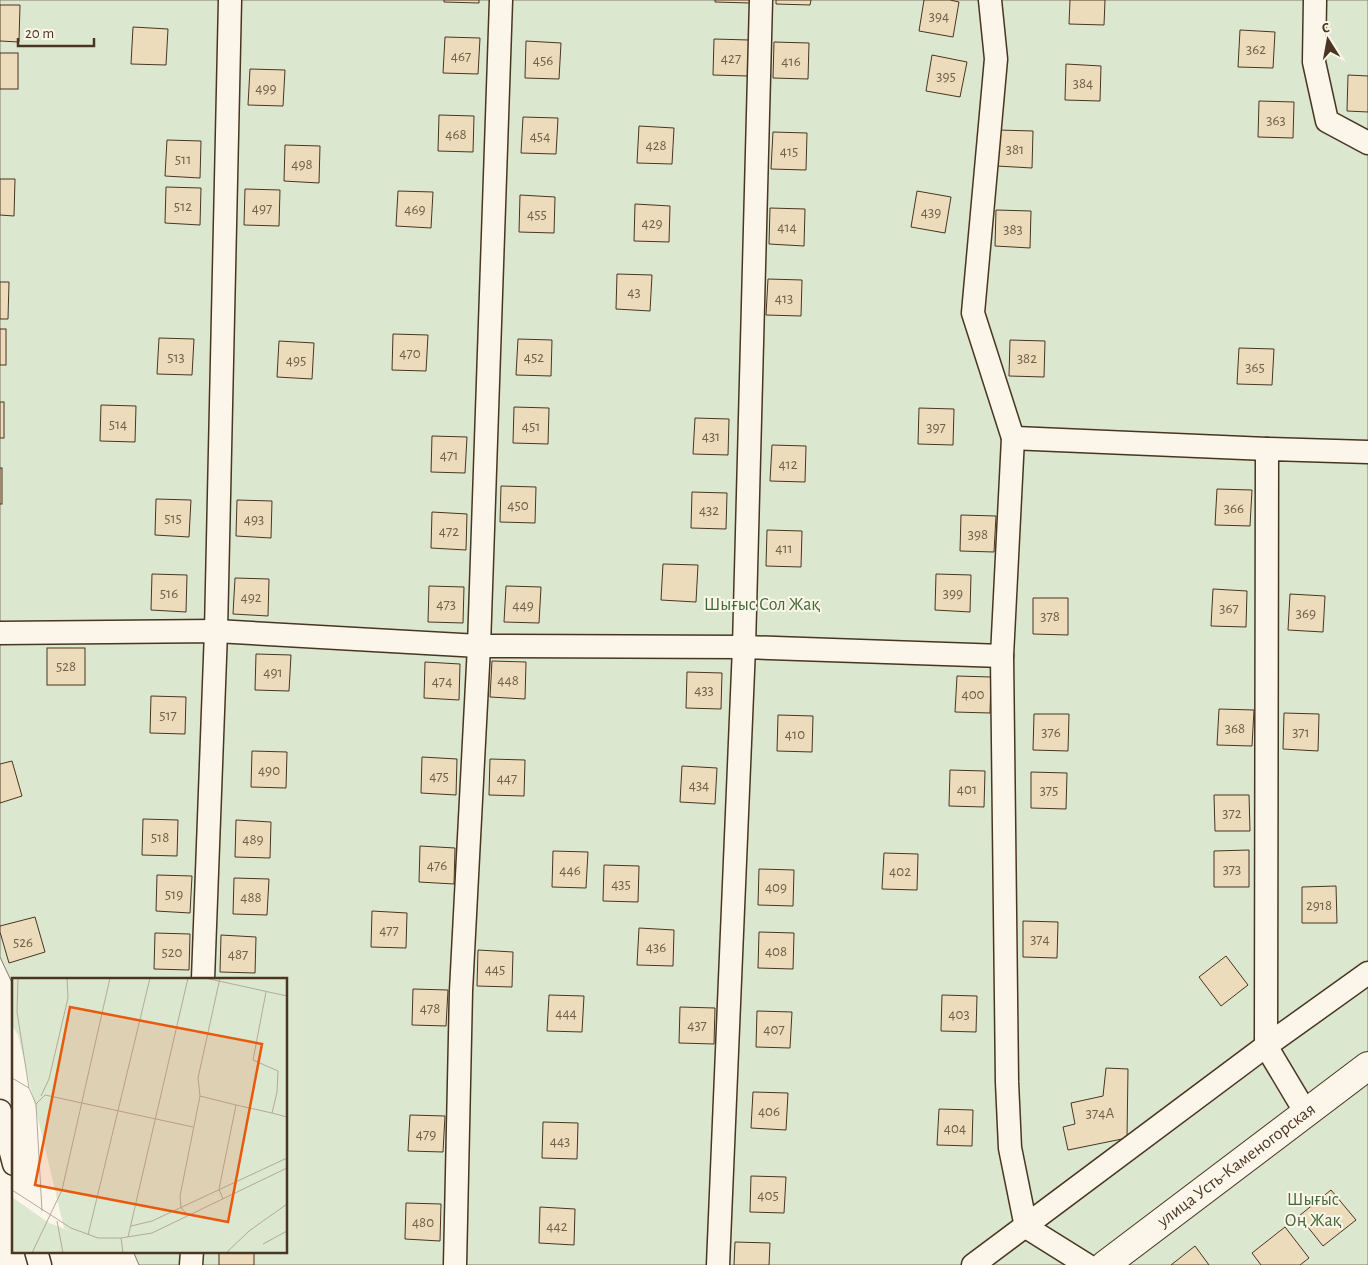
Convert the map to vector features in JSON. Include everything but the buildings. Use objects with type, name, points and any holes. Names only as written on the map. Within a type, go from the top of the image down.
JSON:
[{"type":"street","points":[[202,978],[216,631],[230,0]]},
{"type":"street","points":[[455,1265],[461,991],[478,646],[501,0]]},
{"type":"street","points":[[718,1265],[744,647],[761,0]]},
{"type":"street","points":[[990,0],[996,59],[973,313],[1012,438],[1002,656],[1007,1082],[1010,1148],[1026,1226],[1087,1265]]},
{"type":"street","points":[[1316,0],[1314,62],[1327,121],[1368,143]]},
{"type":"street","points":[[1012,438],[1368,452]]},
{"type":"street","points":[[1267,449],[1266,1046],[1306,1112]]},
{"type":"street","points":[[0,632],[216,631],[478,646],[744,647],[1002,656]]},
{"type":"street","points":[[974,1265],[1266,1046],[1368,973]]},
{"type":"street","name":"улица Усть-Каменогорская","points":[[1105,1265],[1368,1066]]},
{"type":"street","points":[[0,1111],[12,1156]]},
{"type":"street","points":[[36,1252],[40,1265]]},
{"type":"street","points":[[191,1265],[192,1252]]},
{"type":"green space","name":"Шығыс Сол Жақ","points":[[0,0],[1368,0],[1368,1265],[139,1265],[133,1252],[288,1252],[288,978],[12,978],[12,983],[0,957]]},
{"type":"park label","name":"Шығыс Оң Жақ","points":[[1313,1210]]}]
